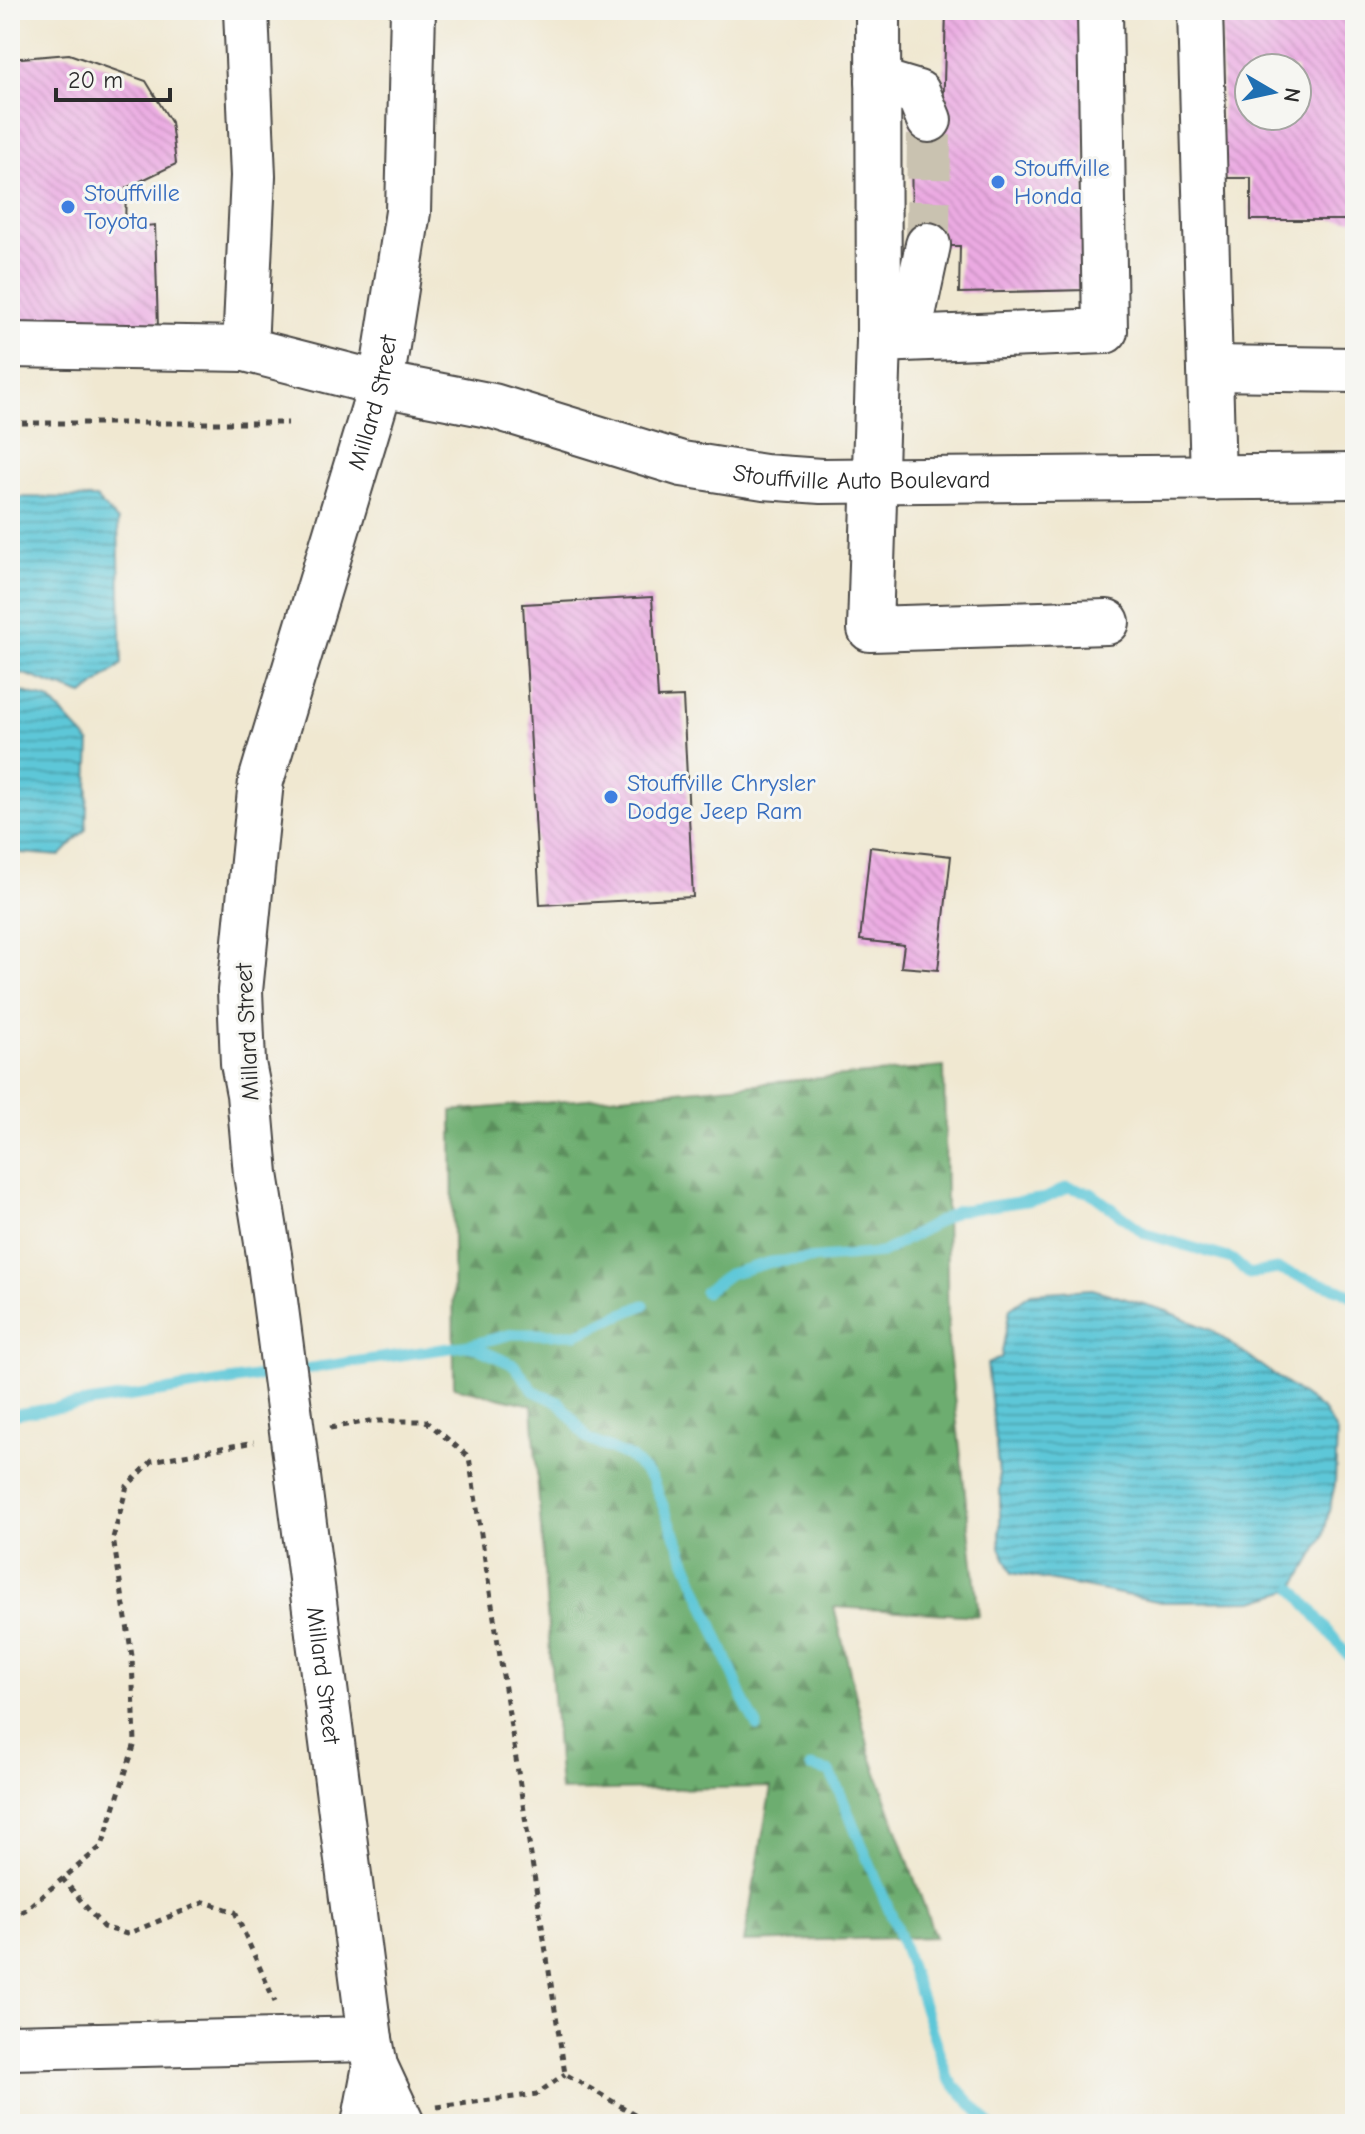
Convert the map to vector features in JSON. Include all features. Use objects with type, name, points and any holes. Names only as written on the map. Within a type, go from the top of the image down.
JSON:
[{"type":"street","points":[[245,349],[253,176],[246,10]]},
{"type":"street","name":"Millard Street","points":[[388,2120],[372,2053],[256,1174],[243,1063],[240,991],[261,781],[381,384],[408,212],[413,10]]},
{"type":"street","points":[[878,10],[878,81],[893,339],[877,481],[870,629],[1107,622]]},
{"type":"street","points":[[893,339],[1105,331],[1100,10]]},
{"type":"street","points":[[1200,10],[1213,478]]},
{"type":"street","points":[[878,81],[918,93],[929,120]]},
{"type":"street","points":[[893,339],[928,245]]},
{"type":"street","name":"Stouffville Auto Boulevard","points":[[10,345],[245,349],[381,384],[493,406],[682,464],[764,477],[877,481],[1355,476]]},
{"type":"street","points":[[1210,368],[1355,370]]},
{"type":"street","points":[[10,2047],[292,2041],[372,2053]]},
{"type":"path","points":[[10,423],[288,423]]},
{"type":"path","points":[[10,1917],[25,1910],[62,1878],[103,1927],[127,1934],[205,1902],[235,1912],[292,2041]]},
{"type":"path","points":[[388,2120],[537,2094],[565,2074]]},
{"type":"green space","points":[[944,1067],[948,1343],[979,1616],[834,1607],[870,1753],[935,1937],[744,1942],[771,1787],[560,1791],[532,1405],[454,1387],[452,1111]]},
{"type":"water","points":[[10,497],[96,498],[118,521],[122,664],[83,695],[10,669]]},
{"type":"water","points":[[10,688],[50,700],[90,743],[86,829],[60,856],[10,852]]},
{"type":"water","points":[[1092,1289],[1167,1311],[1213,1331],[1324,1411],[1337,1433],[1335,1484],[1323,1538],[1294,1589],[1254,1601],[1162,1602],[1012,1573],[1000,1547],[1000,1483],[987,1364],[1001,1358],[1010,1308],[1031,1293]]},
{"type":"building","name":"Stouffville Honda","points":[[946,10],[1083,10],[1087,290],[959,293],[960,246],[912,246],[911,119],[943,120]]},
{"type":"building","points":[[1222,10],[1351,10],[1351,68],[1355,68],[1355,220],[1251,220],[1251,178],[1222,178]]},
{"type":"building","name":"Stouffville Toyota","points":[[69,54],[146,81],[171,122],[176,164],[126,188],[125,228],[155,225],[158,329],[10,327],[10,59]]},
{"type":"building","name":"Stouffville Chrysler Dodge Jeep Ram","points":[[652,597],[658,698],[683,697],[693,897],[540,905],[523,604]]},
{"type":"building","points":[[870,847],[951,856],[938,970],[901,967],[904,945],[860,940]]},
{"type":"waterway","points":[[705,1292],[729,1274],[771,1262],[882,1253],[957,1211],[1046,1198],[1068,1187],[1091,1193],[1146,1234],[1232,1259],[1249,1274],[1277,1269],[1341,1290],[1355,1298]]},
{"type":"waterway","points":[[291,1371],[470,1345],[512,1334],[576,1334],[644,1305]]},
{"type":"waterway","points":[[470,1345],[514,1365],[534,1391],[560,1403],[588,1439],[631,1458],[652,1479],[757,1726]]},
{"type":"waterway","points":[[10,1415],[274,1374]]},
{"type":"waterway","points":[[1294,1589],[1355,1664]]},
{"type":"waterway","points":[[811,1767],[830,1772],[840,1793],[897,1929],[948,2078],[990,2124]]},
{"type":"tunnel","points":[[928,245],[929,120]]},
{"type":"place","name":"Stouffville Honda","points":[[998,182]]},
{"type":"place","name":"Stouffville Toyota","points":[[68,207]]},
{"type":"place","name":"Stouffville Chrysler Dodge Jeep Ram","points":[[611,797]]}]
